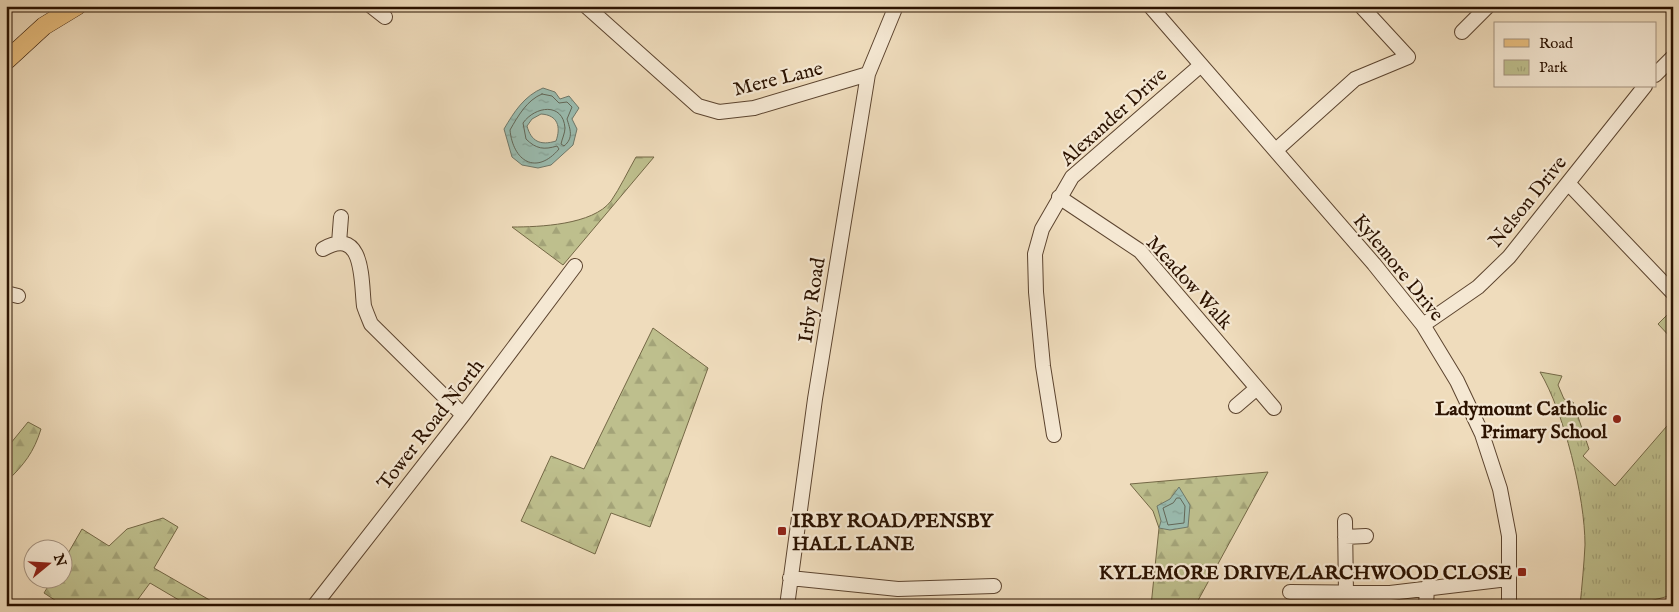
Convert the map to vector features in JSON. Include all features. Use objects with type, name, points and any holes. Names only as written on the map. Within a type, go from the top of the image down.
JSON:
[{"type":"main road","points":[[6,61],[44,26],[77,6]]},
{"type":"street","points":[[371,6],[385,17]]},
{"type":"street","name":"Mere Lane","points":[[586,6],[698,106],[719,112],[754,108],[868,74]]},
{"type":"street","name":"Irby Road","points":[[786,606],[815,399],[868,74],[896,6]]},
{"type":"street","name":"Kylemore Drive","points":[[1150,6],[1276,150],[1423,325],[1458,381],[1482,434],[1500,489],[1509,536],[1509,606]]},
{"type":"street","points":[[1276,150],[1355,78],[1408,57],[1361,6]]},
{"type":"street","points":[[1462,32],[1488,6]]},
{"type":"street","points":[[1656,74],[1673,56]]},
{"type":"street","name":"Alexander Drive","points":[[1054,435],[1043,366],[1035,254],[1042,229],[1072,177],[1201,65]]},
{"type":"street","name":"Nelson Drive","points":[[1423,325],[1478,287],[1509,256],[1643,88]]},
{"type":"street","points":[[1568,183],[1673,293]]},
{"type":"street","name":"Meadow Walk","points":[[1060,197],[1140,251],[1274,408]]},
{"type":"street","points":[[339,243],[341,217]]},
{"type":"street","points":[[323,249],[335,242],[354,252],[360,263],[364,281],[364,307],[372,324],[463,415]]},
{"type":"street","name":"Tower Road North","points":[[314,606],[463,415],[575,266]]},
{"type":"street","points":[[1236,406],[1257,388]]},
{"type":"street","points":[[1345,522],[1346,594]]},
{"type":"street","points":[[1345,537],[1366,536]]},
{"type":"street","points":[[790,578],[898,589],[994,586]]},
{"type":"street","points":[[1290,592],[1390,593],[1508,579]]},
{"type":"street","points":[[1426,606],[1427,588]]},
{"type":"green space","points":[[636,157],[654,157],[563,265],[512,227],[565,223],[579,220],[603,209],[611,201]]},
{"type":"green space","points":[[1670,312],[1673,315],[1673,340],[1658,324]]},
{"type":"green space","points":[[653,328],[708,368],[650,527],[611,513],[595,554],[521,521],[551,456],[584,469]]},
{"type":"green space","points":[[1540,372],[1562,376],[1558,385],[1564,399],[1573,402],[1589,449],[1583,456],[1615,486],[1673,419],[1673,595],[1642,603],[1580,606],[1585,545],[1581,503],[1572,456],[1565,432],[1549,389]]},
{"type":"green space","points":[[28,422],[41,429],[28,458],[6,482],[6,449]]},
{"type":"green space","points":[[1268,472],[1195,606],[1151,606],[1159,528],[1153,511],[1130,484]]},
{"type":"green space","points":[[163,518],[178,527],[154,568],[220,606],[189,606],[150,583],[133,606],[64,606],[44,593],[46,590],[72,590],[72,546],[82,529],[109,546],[127,529]]},
{"type":"water","points":[[543,88],[555,92],[560,99],[569,96],[579,108],[572,119],[577,129],[573,145],[551,165],[538,168],[522,165],[512,157],[504,129],[520,105],[536,91]],"holes":[[[541,114],[555,119],[558,131],[556,141],[545,143],[534,139],[527,126],[532,119]]]},
{"type":"water","points":[[1179,487],[1190,505],[1188,527],[1170,530],[1159,528],[1161,521],[1157,506],[1170,499]]},
{"type":"place","name":"Ladymount Catholic Primary School","points":[[1617,419]]},
{"type":"place","name":"IRBY ROAD/PENSBY HALL LANE","points":[[782,531]]},
{"type":"place","name":"KYLEMORE DRIVE/LARCHWOOD CLOSE","points":[[1522,572]]}]
